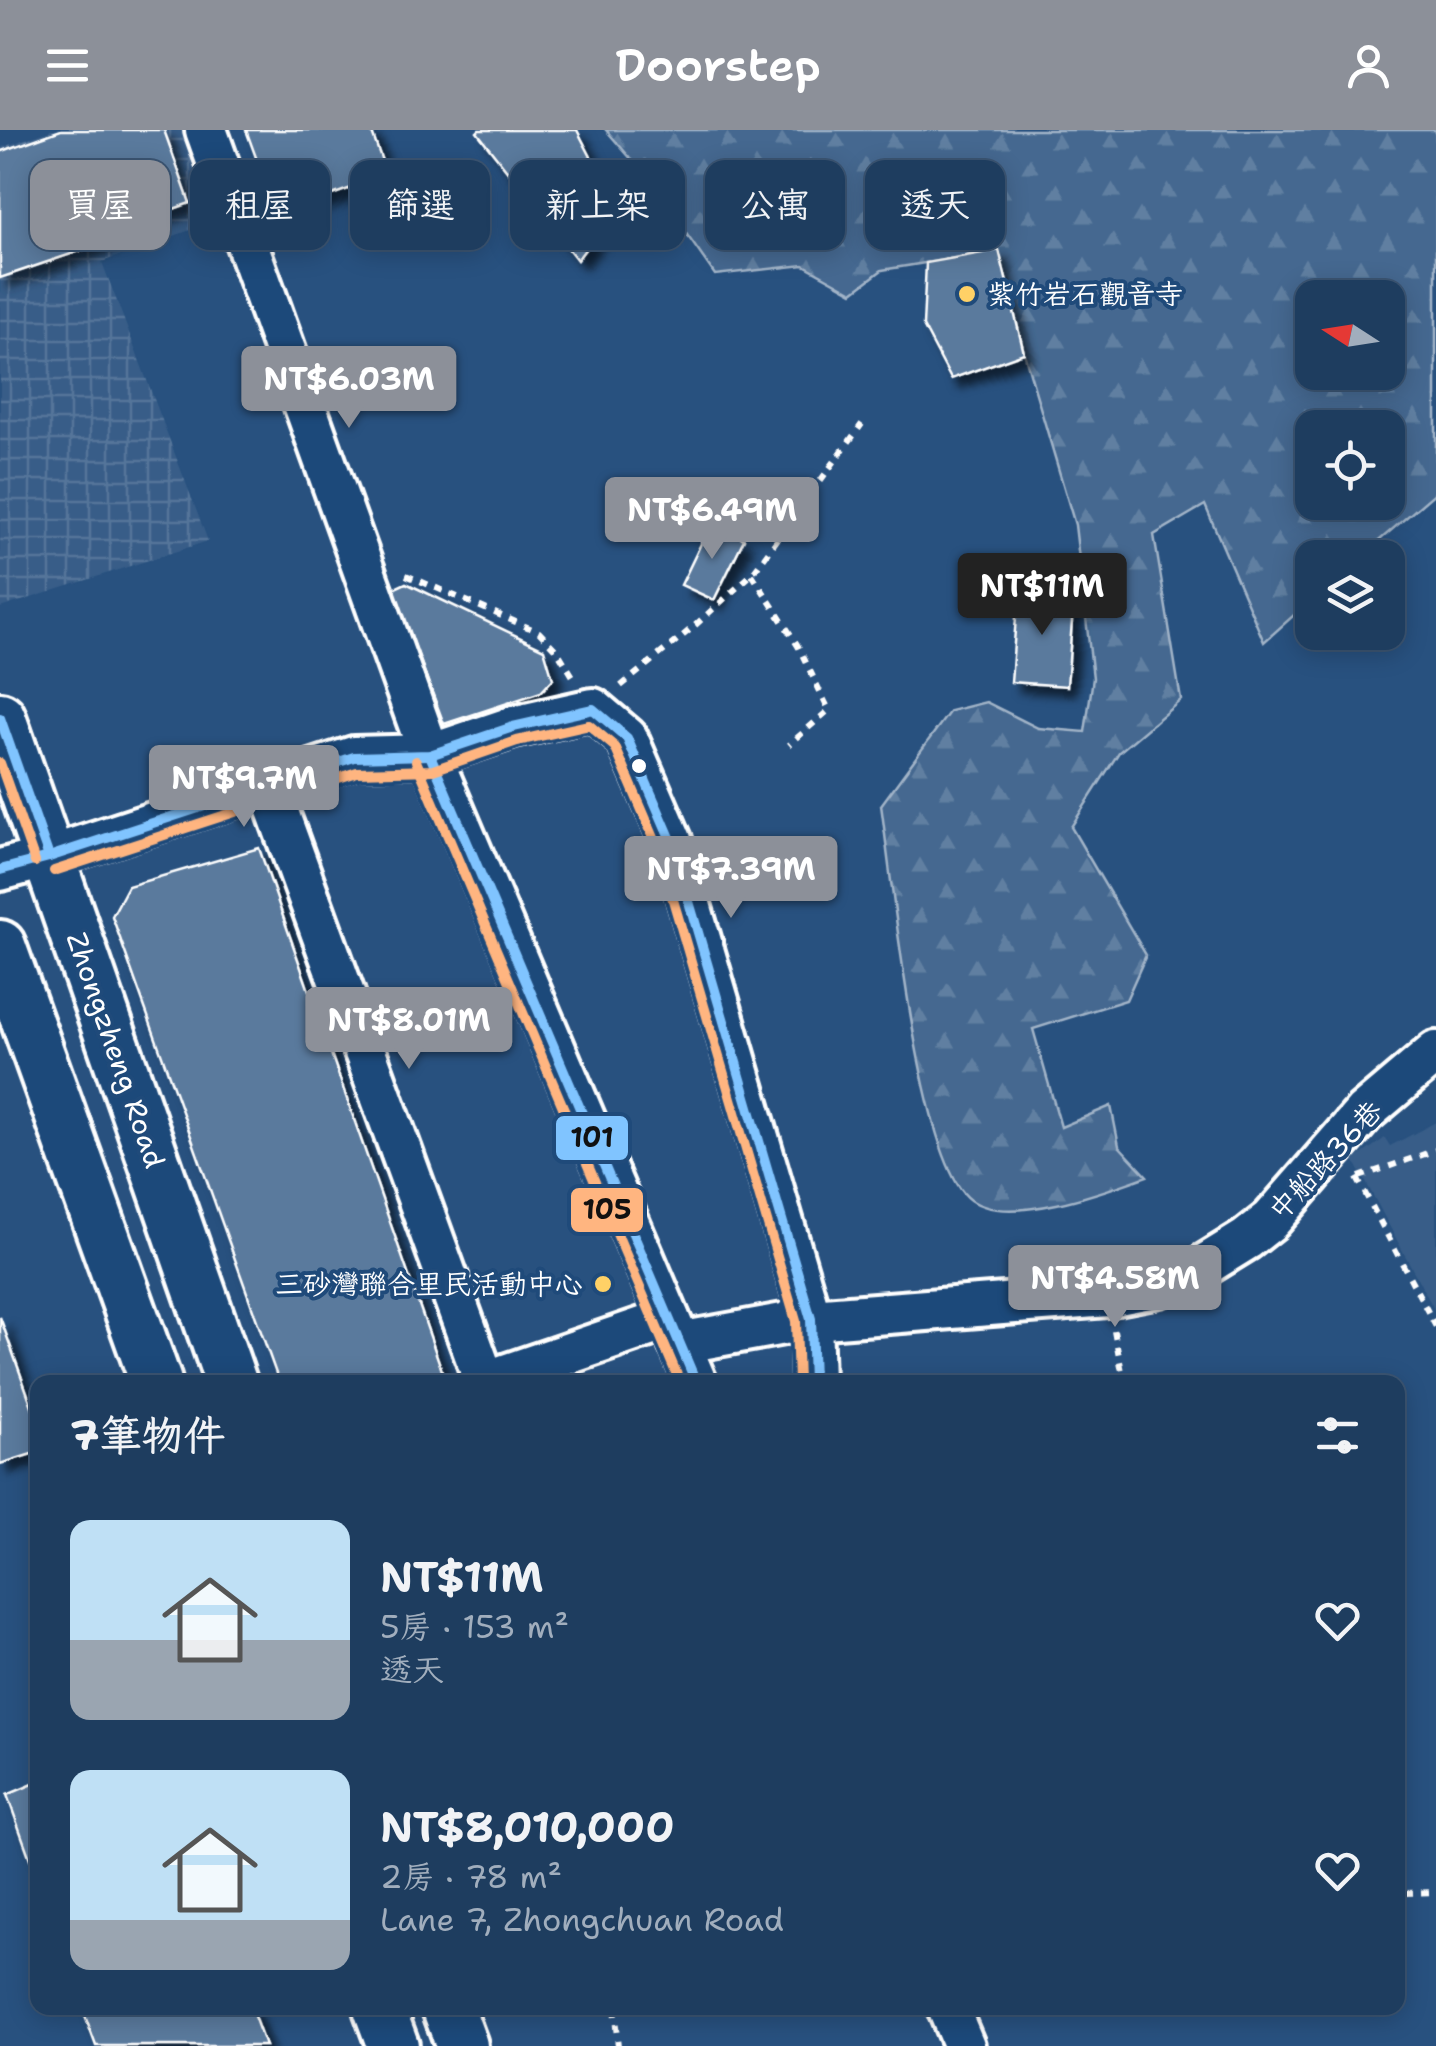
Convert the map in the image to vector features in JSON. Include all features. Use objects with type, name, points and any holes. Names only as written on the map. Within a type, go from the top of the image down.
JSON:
[{"type":"main road","name":"Zhongzheng Road","points":[[0,718],[229,1375]]},
{"type":"main road","points":[[0,946],[153,1375]]},
{"type":"main road","points":[[381,2015],[392,2046]]},
{"type":"main road","points":[[451,2015],[462,2046]]},
{"type":"street","points":[[206,130],[430,755],[693,1375]]},
{"type":"street","points":[[0,870],[354,757],[430,755],[513,726],[592,709],[627,738],[671,840],[811,1319],[813,1375]]},
{"type":"street","points":[[268,785],[482,1375]]},
{"type":"street","name":"中船路36巷","points":[[511,1375],[674,1331],[1107,1296],[1159,1286],[1192,1274],[1248,1240],[1272,1220],[1364,1113],[1436,1052]]},
{"type":"street","points":[[951,2015],[964,2046]]},
{"type":"path","points":[[355,552],[539,632],[558,652],[592,709],[752,574],[862,424]]},
{"type":"path","points":[[752,574],[798,646],[829,710],[788,744]]},
{"type":"path","points":[[1357,1178],[1436,1150]]},
{"type":"path","points":[[1363,1190],[1436,1327]]},
{"type":"path","points":[[1107,1296],[1123,1375]]},
{"type":"path","points":[[1405,1893],[1436,1892]]},
{"type":"path","points":[[615,2015],[618,2046]]},
{"type":"shaded area","points":[[52,130],[183,130],[195,160],[190,160],[190,230],[170,237],[170,160],[30,160],[30,250],[135,250],[102,262],[208,541],[0,608],[0,148]]},
{"type":"shaded area","points":[[1436,1122],[1436,1313],[1354,1160],[1385,1138],[1390,1146]]},
{"type":"green space","points":[[606,130],[1436,130],[1436,492],[1405,519],[1405,410],[1295,410],[1295,520],[1403,520],[1380,540],[1295,540],[1295,614],[1264,642],[1205,505],[1154,535],[1181,700],[1119,752],[1071,827],[1146,955],[1126,1000],[1033,1029],[1061,1127],[1111,1106],[1119,1146],[1147,1176],[1033,1208],[1009,1210],[971,1200],[953,1176],[937,1133],[911,1016],[881,805],[950,711],[986,702],[1038,728],[1085,732],[1093,678],[1075,525],[1024,353],[999,251],[882,270],[853,292],[804,265],[715,275],[685,232],[685,160],[632,160]]},
{"type":"building","points":[[61,130],[164,130],[190,203],[170,210],[170,160],[30,160],[30,250],[83,250],[0,278],[0,152]]},
{"type":"building","points":[[246,130],[371,130],[382,160],[350,160],[350,188],[330,196],[330,160],[257,160]]},
{"type":"building","points":[[577,130],[593,160],[510,160],[510,174],[477,132]]},
{"type":"building","points":[[569,250],[585,250],[577,260]]},
{"type":"building","name":"紫竹岩石觀音寺","points":[[999,250],[1024,353],[951,379],[923,326],[926,263]]},
{"type":"building","points":[[711,523],[744,539],[714,600],[681,585]]},
{"type":"building","points":[[406,583],[544,649],[553,679],[541,692],[444,724],[393,589]]},
{"type":"building","points":[[1018,591],[1074,595],[1067,686],[1011,682]]},
{"type":"building","points":[[259,848],[444,1375],[276,1375],[112,916],[128,886]]},
{"type":"building","points":[[0,1317],[30,1401],[30,1455],[0,1464]]},
{"type":"building","points":[[30,1785],[30,1859],[7,1795]]},
{"type":"building","points":[[85,2015],[254,2015],[265,2046],[96,2046]]},
{"type":"transit line","name":"101","points":[[0,870],[354,757],[430,755],[513,727],[593,709],[627,738],[671,840],[811,1319],[813,1375]]},
{"type":"transit line","name":"101","points":[[0,718],[49,857]]},
{"type":"transit line","name":"105","points":[[54,871],[357,772],[433,770],[517,741],[589,725],[615,747],[657,845],[796,1321],[798,1375]]},
{"type":"transit line","name":"101","points":[[430,755],[693,1375]]},
{"type":"transit line","name":"105","points":[[416,761],[677,1375]]},
{"type":"transit line","name":"105","points":[[0,763],[35,862]]},
{"type":"place","name":"紫竹岩石觀音寺","points":[[967,294]]},
{"type":"place","name":"三砂灣聯合里民活動中心","points":[[603,1284]]}]
